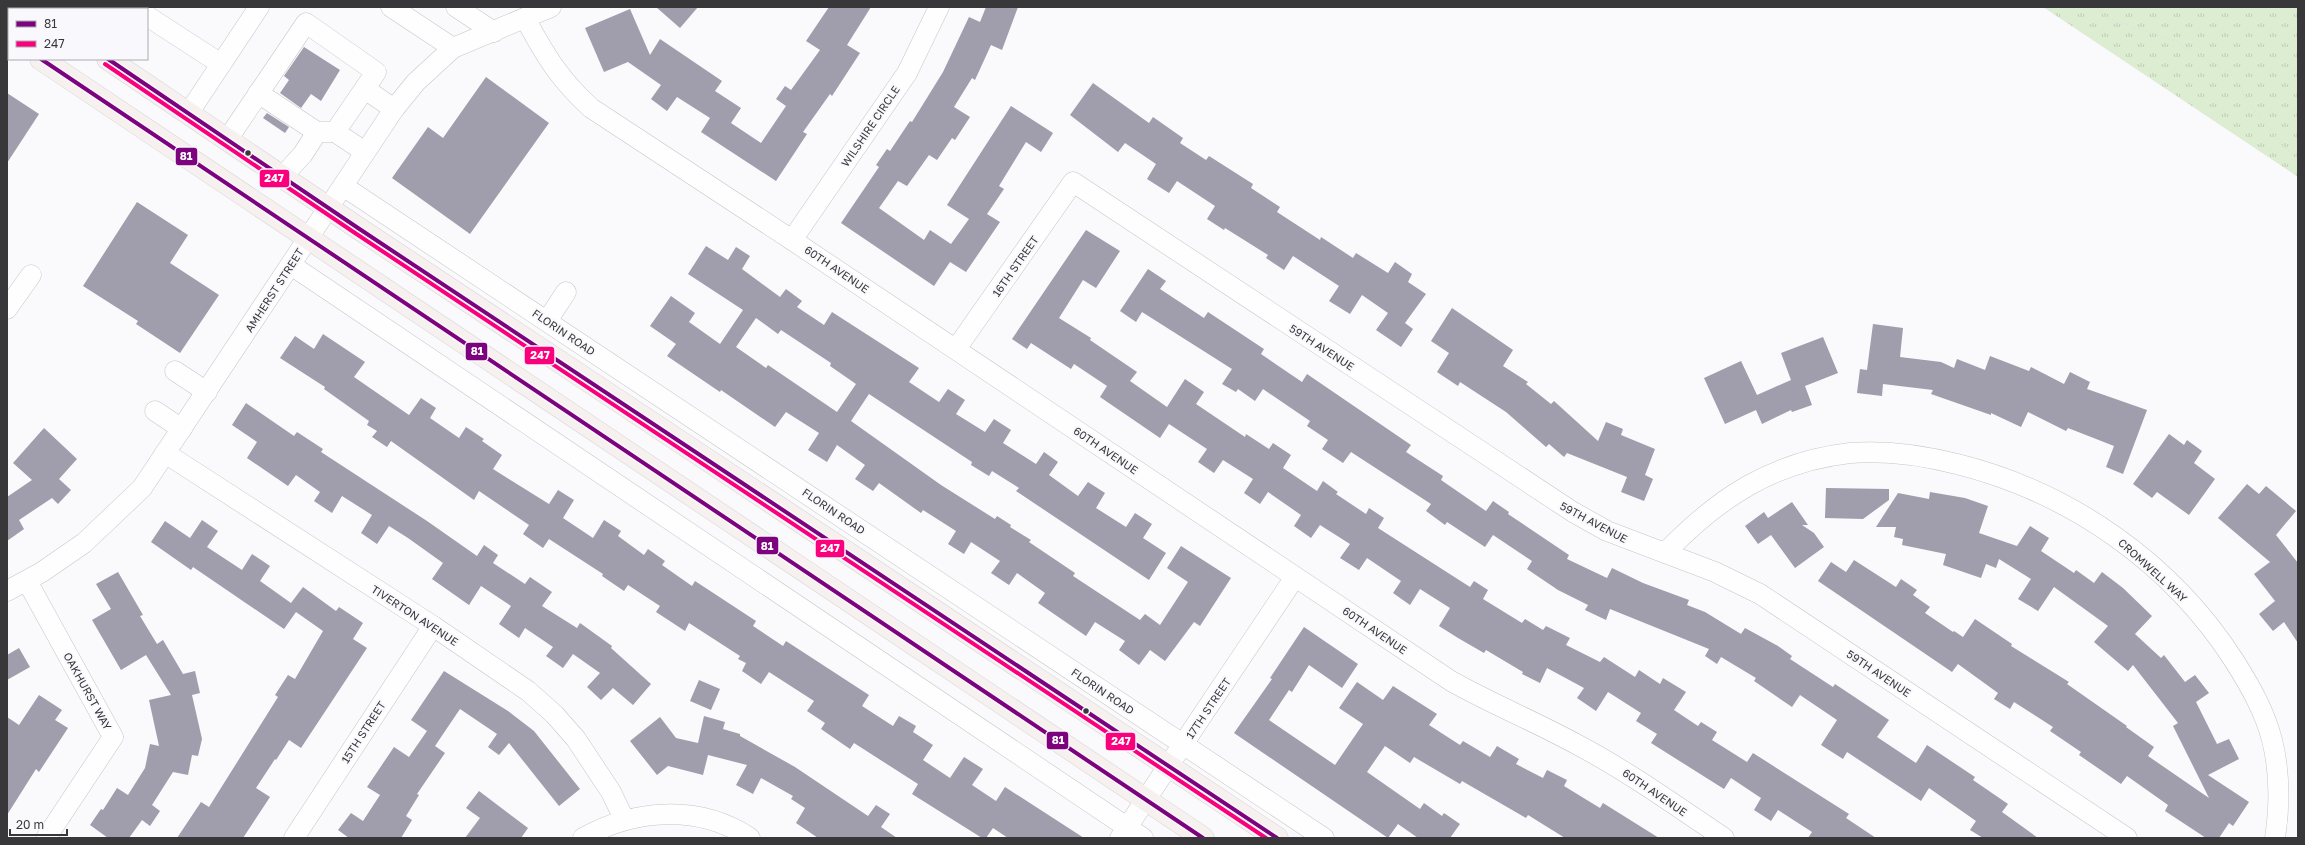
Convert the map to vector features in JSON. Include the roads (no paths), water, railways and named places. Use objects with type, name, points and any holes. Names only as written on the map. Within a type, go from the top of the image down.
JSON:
[{"type":"main road","points":[[42,60],[307,239],[1203,838]]},
{"type":"main road","points":[[109,60],[328,208],[1277,838]]},
{"type":"street","points":[[188,114],[259,7]]},
{"type":"street","points":[[391,7],[453,48]]},
{"type":"street","points":[[456,7],[494,32]]},
{"type":"street","name":"AMHERST STREET","points":[[7,591],[27,581],[84,543],[112,519],[142,488],[342,186],[394,109],[416,82],[453,48],[551,7]]},
{"type":"street","name":"WILSHIRE CIRCLE","points":[[792,240],[907,73],[939,7]]},
{"type":"street","points":[[148,17],[221,64]]},
{"type":"street","name":"60TH AVENUE","points":[[525,18],[551,66],[569,88],[591,108],[956,349],[1451,681],[1622,770],[1724,838]]},
{"type":"street","points":[[227,140],[306,23],[376,72],[365,89],[282,177]]},
{"type":"street","points":[[365,89],[394,109]]},
{"type":"street","points":[[258,93],[326,132],[365,152]]},
{"type":"street","name":"16TH STREET","points":[[956,349],[1073,182]]},
{"type":"street","name":"59TH AVENUE","points":[[1073,182],[1573,512],[1607,531],[1715,572],[1760,594],[2127,838]]},
{"type":"street","name":"FLORIN ROAD","points":[[342,186],[1324,838]]},
{"type":"street","points":[[291,265],[1130,835]]},
{"type":"street","points":[[7,309],[31,275]]},
{"type":"street","points":[[547,321],[566,292]]},
{"type":"street","points":[[175,371],[207,392]]},
{"type":"street","points":[[155,411],[182,429]]},
{"type":"street","name":"CROMWELL WAY","points":[[1665,553],[1694,523],[1735,492],[1791,466],[1851,453],[1884,452],[1912,454],[1972,467],[2033,489],[2090,520],[2143,558],[2189,603],[2229,654],[2253,694],[2272,739],[2279,790],[2275,838]]},
{"type":"street","name":"TIVERTON AVENUE","points":[[165,453],[433,626],[528,691],[554,714],[576,739],[596,767],[624,820]]},
{"type":"street","name":"17TH STREET","points":[[1130,835],[1146,800],[1295,577]]},
{"type":"street","name":"OAKHURST WAY","points":[[27,581],[113,737],[46,838]]},
{"type":"street","name":"15TH STREET","points":[[294,838],[433,626]]},
{"type":"street","points":[[582,838],[607,825],[624,820],[644,815],[672,813],[699,817],[725,824],[750,838]]}]
